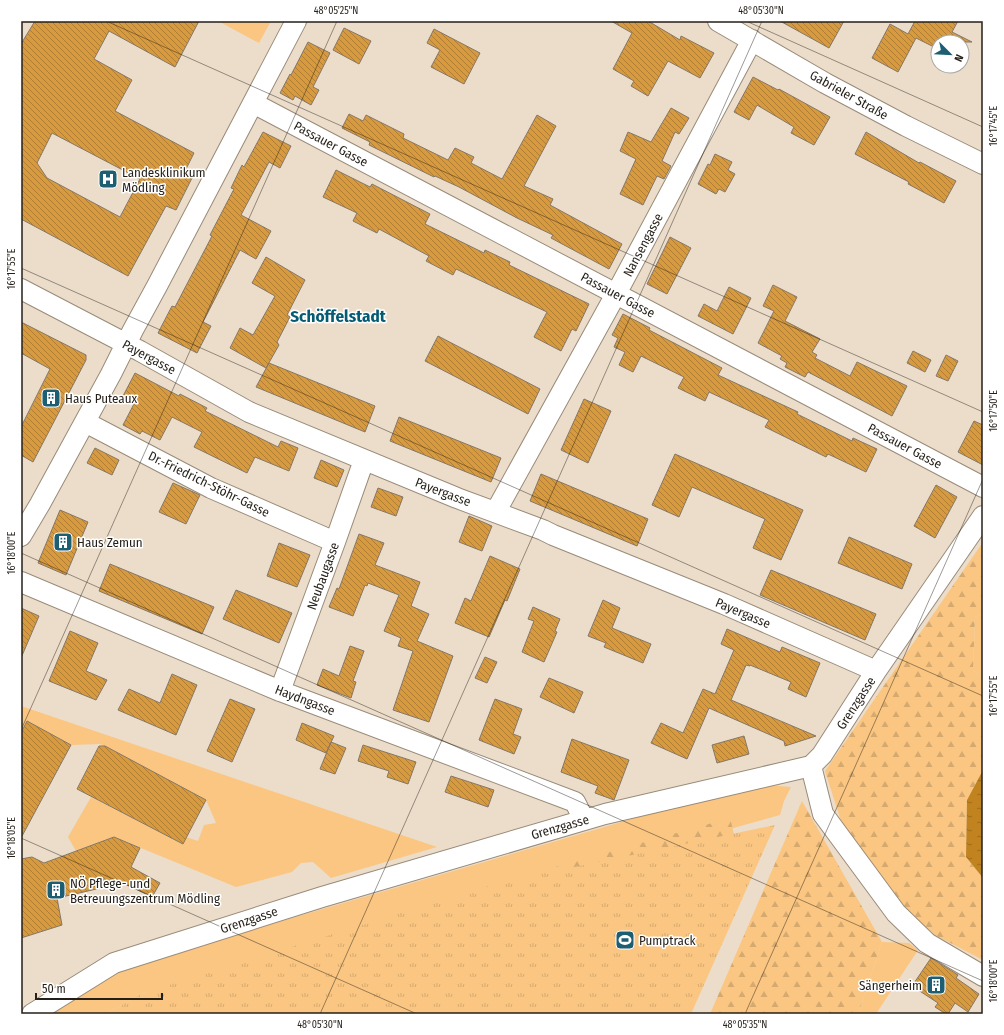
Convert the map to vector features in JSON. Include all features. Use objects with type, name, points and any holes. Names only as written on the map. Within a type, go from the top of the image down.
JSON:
[{"type":"street","points":[[21,536],[40,504],[126,344],[296,21]]},
{"type":"street","name":"Gabrieler Straße","points":[[718,21],[906,126],[983,164]]},
{"type":"street","name":"Nansengasse","points":[[496,512],[616,294],[752,40]]},
{"type":"street","name":"Passauer Gasse","points":[[253,103],[983,487]]},
{"type":"street","name":"Payergasse","points":[[21,289],[126,344],[249,412],[457,498],[496,512],[724,604],[876,671]]},
{"type":"street","name":"Dr.-Friedrich-Stöhr-Gasse","points":[[84,422],[211,488],[335,542]]},
{"type":"street","name":"Neubaugasse","points":[[280,691],[364,460]]},
{"type":"street","name":"Grenzgasse","points":[[32,1014],[114,963],[322,897],[605,814],[811,766],[822,755],[876,671],[983,516]]},
{"type":"street","name":"Haydngasse","points":[[21,582],[280,691],[575,802],[584,820]]},
{"type":"street","points":[[811,766],[823,814],[896,913],[927,943],[983,976]]},
{"type":"green space","points":[[218,21],[271,21],[259,43]]},
{"type":"green space","points":[[983,542],[983,614],[975,617],[973,670],[983,678],[983,770],[967,800],[966,857],[983,878],[983,960],[935,935],[896,898],[841,821],[825,771]]},
{"type":"green space","points":[[983,614],[983,678],[973,670],[975,617]]},
{"type":"green space","points":[[21,706],[437,847],[331,878],[313,862],[301,863],[292,872],[236,887],[114,837],[76,851],[68,837],[91,797],[183,843],[186,837],[198,841],[204,825],[216,823],[206,800],[100,744],[71,745],[27,721],[21,733]]},
{"type":"green space","points":[[752,784],[791,787],[784,801],[780,815],[143,993],[106,1014],[49,1014],[127,966]]},
{"type":"green space","points":[[802,801],[882,942],[858,1014],[710,1014]]},
{"type":"green space","points":[[730,818],[736,842],[543,895],[552,868]]},
{"type":"green space","points":[[775,825],[691,1014],[106,1014],[143,993],[498,883]]},
{"type":"green space","points":[[882,942],[909,943],[918,950],[876,1014],[858,1014]]},
{"type":"water","points":[[983,770],[983,878],[966,857],[967,800]]},
{"type":"building","points":[[35,21],[199,21],[175,67],[109,31],[94,59],[132,80],[115,111],[194,153],[184,173],[192,178],[176,210],[166,206],[128,276],[21,219],[21,44]],"holes":[[[52,133],[140,179],[120,217],[47,178],[37,163]]]},
{"type":"building","points":[[611,21],[648,21],[680,40],[681,36],[714,53],[700,78],[668,61],[648,96],[631,86],[634,81],[613,69],[632,33]]},
{"type":"building","points":[[780,21],[844,21],[829,48]]},
{"type":"building","points":[[915,21],[958,21],[952,32],[956,34],[930,34],[930,45],[916,38],[898,72],[872,58],[890,24],[908,34]]},
{"type":"building","points":[[344,28],[371,41],[359,64],[333,50]]},
{"type":"building","points":[[434,29],[480,53],[464,84],[431,67],[440,50],[427,43]]},
{"type":"building","points":[[308,42],[330,53],[313,87],[319,90],[311,105],[295,96],[293,100],[280,93]]},
{"type":"building","points":[[753,77],[778,90],[779,89],[830,117],[814,145],[791,133],[794,127],[757,105],[749,120],[734,112]]},
{"type":"building","points":[[671,108],[689,118],[679,134],[675,132],[662,161],[671,166],[664,179],[657,176],[643,205],[620,194],[636,159],[620,151],[628,132],[651,142]]},
{"type":"building","points":[[349,114],[363,121],[366,115],[404,134],[403,138],[448,160],[455,148],[474,157],[471,163],[502,179],[537,115],[556,126],[524,186],[553,199],[550,205],[622,244],[609,269],[551,238],[553,235],[517,218],[459,187],[435,176],[434,177],[369,145],[370,142],[342,128]]},
{"type":"building","points":[[263,132],[291,146],[280,168],[269,162],[241,215],[271,231],[256,259],[240,250],[203,322],[211,326],[197,353],[158,333],[172,306],[175,307],[212,236],[210,235],[234,189],[231,188],[242,165],[244,167]]},
{"type":"building","points":[[866,132],[919,163],[920,162],[956,181],[944,203],[908,184],[909,182],[855,154]]},
{"type":"building","points":[[715,154],[732,162],[728,170],[735,174],[725,192],[719,189],[716,194],[698,184]]},
{"type":"building","points":[[336,170],[370,187],[372,184],[430,214],[425,224],[484,253],[485,250],[510,262],[509,265],[589,304],[576,331],[572,329],[561,351],[534,337],[547,312],[456,269],[453,275],[426,261],[429,256],[379,229],[377,233],[353,221],[357,213],[323,197]]},
{"type":"building","points":[[670,237],[691,248],[667,294],[647,284]]},
{"type":"building","points":[[266,257],[305,280],[287,315],[290,317],[277,342],[279,345],[266,368],[230,348],[240,328],[253,335],[275,296],[252,283]]},
{"type":"building","points":[[773,285],[797,297],[785,321],[820,339],[812,352],[817,355],[815,358],[850,376],[857,362],[907,386],[892,416],[808,372],[805,377],[785,367],[787,363],[780,359],[782,356],[758,343],[774,311],[763,306]]},
{"type":"building","points":[[729,287],[751,298],[733,334],[698,316],[704,304],[717,311]]},
{"type":"building","points":[[623,314],[650,328],[649,330],[722,368],[718,375],[798,412],[797,414],[852,441],[853,438],[877,449],[866,472],[828,454],[826,457],[765,427],[769,420],[709,392],[705,401],[678,388],[684,377],[641,356],[633,372],[619,365],[625,352],[614,347],[618,338],[612,335]]},
{"type":"building","points":[[21,322],[86,355],[86,360],[33,462],[21,455],[21,427],[50,369],[21,353]]},
{"type":"building","points":[[438,336],[540,389],[528,414],[425,361]]},
{"type":"building","points":[[913,351],[931,360],[925,372],[907,363]]},
{"type":"building","points":[[946,355],[958,361],[948,381],[936,376]]},
{"type":"building","points":[[269,363],[375,406],[365,432],[256,387]]},
{"type":"building","points":[[135,373],[179,396],[180,394],[207,408],[205,411],[278,447],[281,441],[298,448],[289,471],[255,457],[247,473],[194,447],[202,432],[172,417],[160,440],[142,431],[140,434],[123,425],[135,402],[123,396]]},
{"type":"building","points":[[584,399],[611,411],[588,463],[561,450]]},
{"type":"building","points":[[399,417],[501,458],[491,482],[390,441]]},
{"type":"building","points":[[974,421],[983,425],[983,465],[958,452]]},
{"type":"building","points":[[95,448],[119,460],[112,475],[87,463]]},
{"type":"building","points":[[675,454],[803,510],[781,560],[753,548],[765,519],[692,487],[679,517],[652,505]]},
{"type":"building","points":[[321,460],[344,470],[337,487],[314,478]]},
{"type":"building","points":[[541,474],[648,519],[637,546],[530,501]]},
{"type":"building","points":[[173,483],[200,495],[186,524],[159,512]]},
{"type":"building","points":[[936,485],[957,497],[935,538],[914,526]]},
{"type":"building","points":[[378,488],[403,497],[396,516],[371,507]]},
{"type":"building","name":"Haus Zemun","points":[[60,510],[88,522],[66,575],[38,563]]},
{"type":"building","points":[[469,516],[492,526],[482,551],[459,542]]},
{"type":"building","points":[[359,534],[384,543],[375,565],[420,582],[411,606],[429,614],[417,641],[453,656],[429,722],[393,710],[413,651],[398,646],[401,638],[384,631],[399,595],[368,583],[367,586],[365,585],[353,616],[329,607],[337,588],[339,589]]},
{"type":"building","points":[[849,537],[912,564],[902,589],[838,563]]},
{"type":"building","points":[[279,543],[310,555],[297,587],[267,576]]},
{"type":"building","points":[[490,556],[520,569],[507,601],[505,600],[489,637],[455,623],[465,598],[471,601]]},
{"type":"building","points":[[110,564],[214,607],[202,634],[99,591]]},
{"type":"building","points":[[771,570],[876,614],[865,640],[760,595]]},
{"type":"building","points":[[236,590],[292,613],[279,643],[223,619]]},
{"type":"building","points":[[603,600],[620,608],[612,628],[651,644],[643,663],[604,647],[606,643],[588,636]]},
{"type":"building","points":[[533,607],[560,619],[555,631],[557,632],[544,662],[522,652],[534,621],[528,619]]},
{"type":"building","points":[[21,608],[39,616],[21,658]]},
{"type":"building","points":[[727,629],[780,652],[782,647],[820,663],[806,697],[788,689],[791,682],[750,665],[746,665],[731,700],[816,736],[785,746],[784,741],[709,708],[687,759],[651,743],[661,723],[683,733],[703,689],[715,694],[734,650],[721,644]]},
{"type":"building","points":[[70,631],[98,643],[86,671],[107,680],[96,700],[49,681]]},
{"type":"building","points":[[350,646],[364,651],[353,681],[356,682],[351,698],[317,685],[323,669],[339,676]]},
{"type":"building","points":[[485,657],[497,662],[487,683],[475,678]]},
{"type":"building","points":[[172,674],[197,685],[176,735],[118,710],[129,689],[160,703]]},
{"type":"building","points":[[549,678],[583,692],[574,713],[540,697]]},
{"type":"building","points":[[230,699],[255,709],[232,762],[207,751]]},
{"type":"building","points":[[495,699],[522,709],[513,734],[521,737],[514,754],[479,740]]},
{"type":"building","points":[[27,721],[71,745],[21,838],[21,733]]},
{"type":"building","points":[[302,723],[334,736],[326,753],[296,740]]},
{"type":"building","points":[[744,736],[749,754],[717,763],[712,745]]},
{"type":"building","points":[[572,739],[629,760],[614,800],[595,793],[598,786],[561,772]]},
{"type":"building","points":[[331,742],[346,748],[335,774],[320,769]]},
{"type":"building","points":[[363,745],[416,762],[408,784],[387,777],[389,771],[358,761]]},
{"type":"building","points":[[99,746],[105,746],[206,800],[183,844],[77,789]]},
{"type":"building","points":[[451,776],[494,790],[488,807],[445,792]]},
{"type":"building","name":"NÖ Pflege- und Betreuungszentrum Mödling","points":[[114,837],[140,848],[131,867],[160,883],[152,897],[123,883],[57,898],[62,925],[21,938],[21,859],[32,857],[44,863]]},
{"type":"building","name":"Sängerheim","points":[[931,958],[958,975],[956,978],[979,994],[968,1012],[955,1003],[948,1014],[946,1014],[935,1007],[938,1003],[912,986]]},
{"type":"place","name":"Landesklinikum Mödling","points":[[108,179]]},
{"type":"place","name":"Haus Puteaux","points":[[51,398]]},
{"type":"place","name":"Haus Zemun","points":[[63,542]]},
{"type":"place","name":"NÖ Pflege- und Betreuungszentrum Mödling","points":[[56,890]]},
{"type":"place","name":"Pumptrack","points":[[625,940]]},
{"type":"place","name":"Sängerheim","points":[[936,985]]},
{"type":"district","name":"Schöffelstadt","points":[[338,316]]}]
